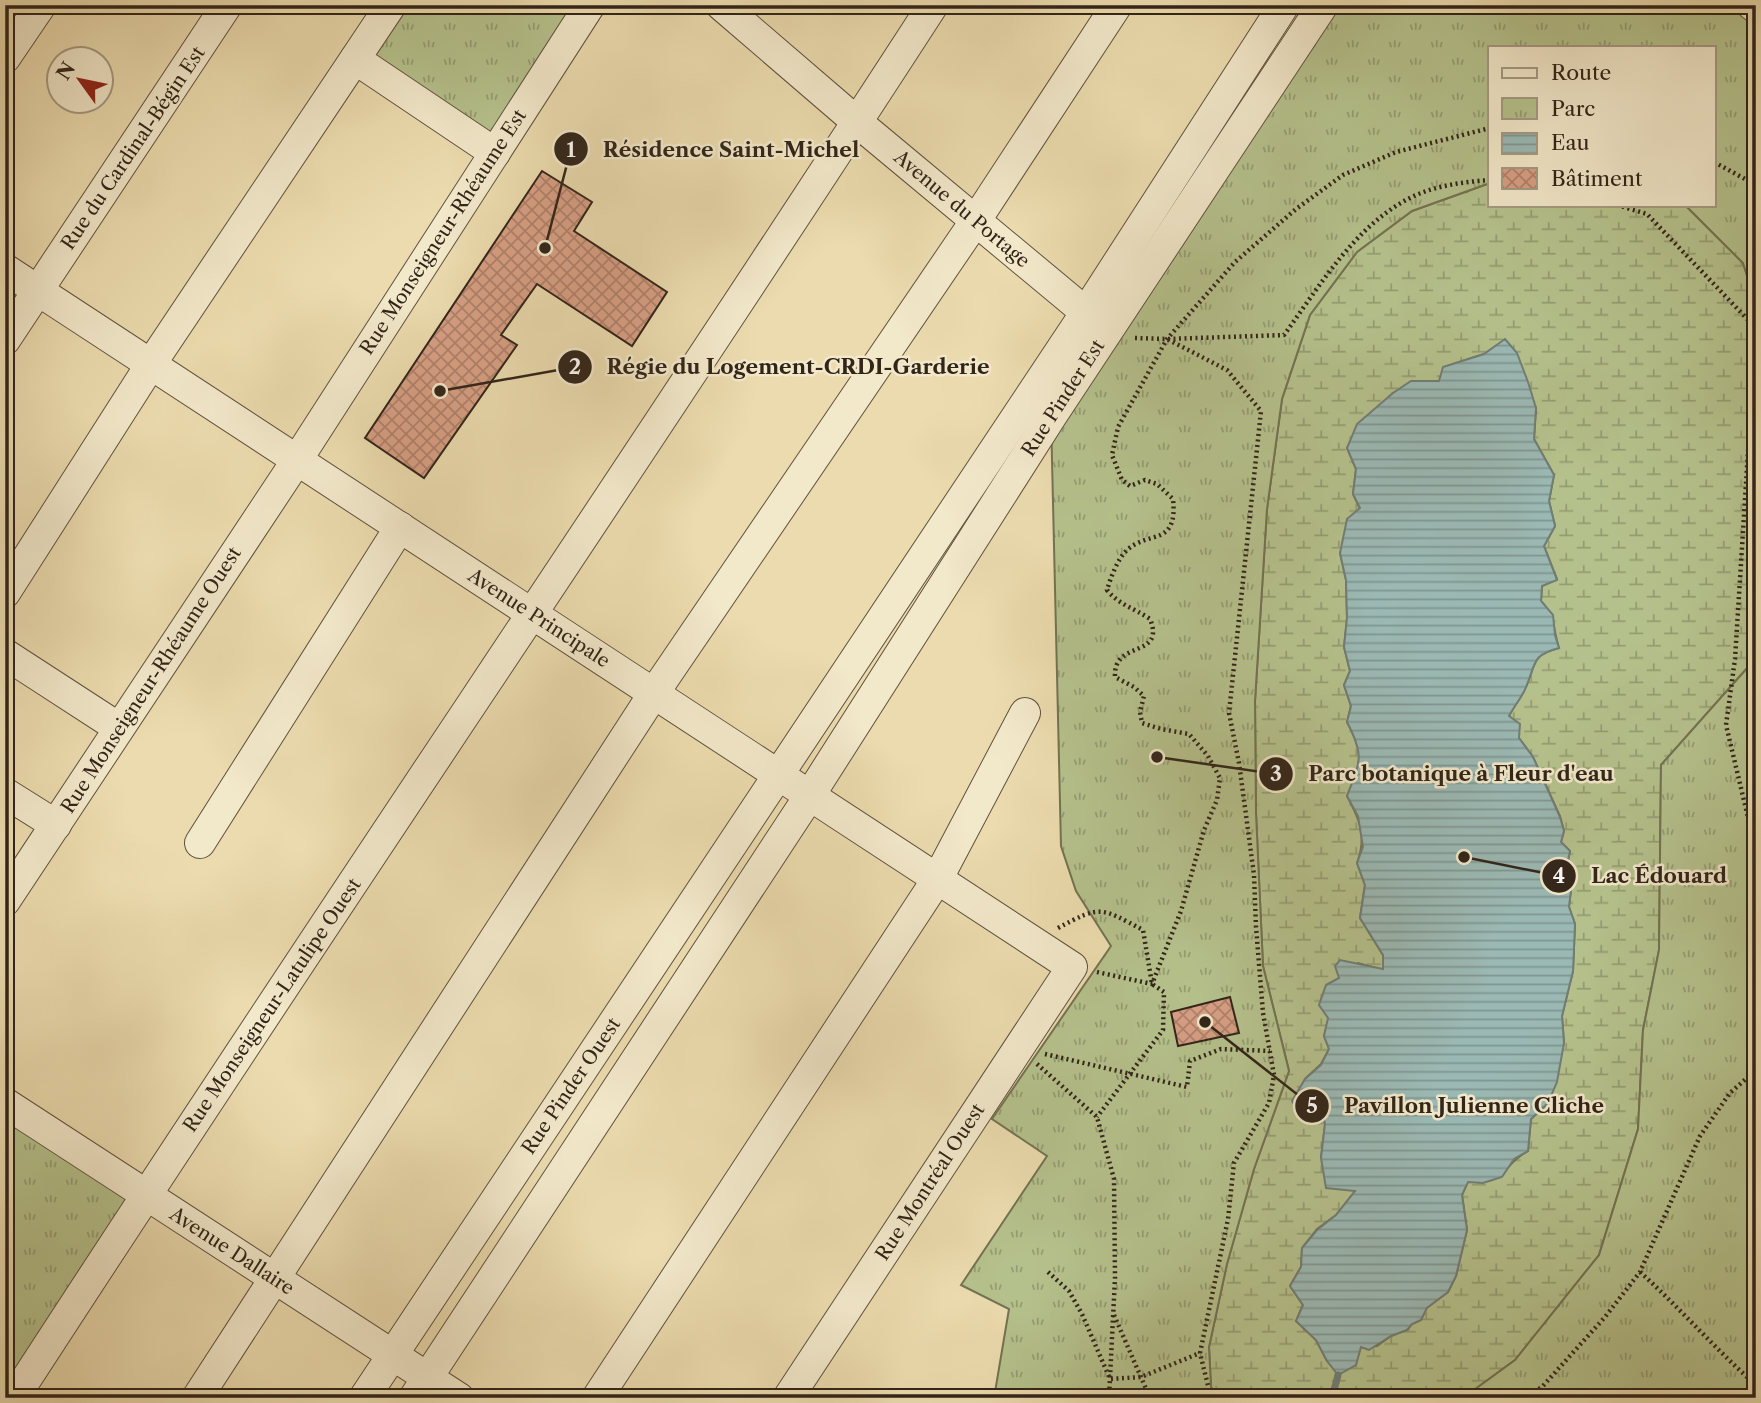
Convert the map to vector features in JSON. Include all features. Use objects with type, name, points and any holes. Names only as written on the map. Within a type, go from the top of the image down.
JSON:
[{"type":"street","points":[[5,58],[41,5]]},
{"type":"street","name":"Rue du Cardinal-Bégin Est","points":[[5,340],[227,5]]},
{"type":"street","points":[[5,593],[152,364],[391,5]]},
{"type":"street","name":"Rue Monseigneur-Rhéaume Est","points":[[297,460],[590,5]]},
{"type":"street","name":"Rue Monseigneur-Latulipe Ouest","points":[[14,1398],[933,5]]},
{"type":"street","points":[[197,1398],[654,693],[976,220],[1117,5]]},
{"type":"street","name":"Rue Pinder Est","points":[[810,796],[1284,5]]},
{"type":"street","name":"Rue Pinder Est","points":[[778,775],[1096,321],[1323,5]]},
{"type":"street","name":"Avenue du Portage","points":[[740,12],[857,122],[1096,321]]},
{"type":"street","points":[[355,59],[495,153]]},
{"type":"street","name":"Avenue Principale","points":[[5,269],[1073,967]]},
{"type":"street","name":"Rue Monseigneur-Rhéaume Ouest","points":[[5,901],[14,868],[55,825],[297,460]]},
{"type":"street","points":[[200,843],[400,527]]},
{"type":"street","points":[[5,654],[119,728]]},
{"type":"street","points":[[597,1398],[938,878],[1026,713]]},
{"type":"street","name":"Rue Pinder Ouest","points":[[364,1398],[778,775]]},
{"type":"street","points":[[5,793],[55,825]]},
{"type":"street","name":"Rue Pinder Ouest","points":[[420,1388],[810,796]]},
{"type":"street","name":"Rue Montréal Ouest","points":[[788,1398],[1073,967]]},
{"type":"street","name":"Avenue Dallaire","points":[[5,1103],[392,1355],[420,1388],[459,1398]]},
{"type":"path","points":[[1152,984],[1181,911],[1204,830],[1217,800],[1220,778],[1208,756],[1189,734],[1142,723],[1140,712],[1144,696],[1115,677],[1119,659],[1144,646],[1152,638],[1154,628],[1150,619],[1114,599],[1107,590],[1111,577],[1127,550],[1165,534],[1174,510],[1173,499],[1157,484],[1145,480],[1130,486],[1122,480],[1112,456],[1118,427],[1167,339],[1235,262],[1296,209],[1343,175],[1396,152],[1488,129]]},
{"type":"path","points":[[1716,163],[1756,185]]},
{"type":"path","points":[[1096,321],[1140,340],[1284,335],[1336,264],[1378,219],[1408,199],[1459,182],[1488,180]]},
{"type":"path","points":[[1620,206],[1647,214],[1753,322],[1755,340],[1735,659],[1726,724],[1756,851]]},
{"type":"path","points":[[1167,339],[1227,370],[1261,411],[1229,713],[1239,763],[1254,875],[1263,1013],[1274,1076],[1269,1103],[1234,1163],[1228,1219],[1200,1353],[1211,1398]]},
{"type":"path","points":[[1033,942],[1088,912],[1109,911],[1143,930],[1152,984]]},
{"type":"path","points":[[1073,967],[1152,984],[1164,992],[1163,1030],[1097,1117]]},
{"type":"path","points":[[1019,1048],[1187,1087],[1189,1060],[1221,1049],[1270,1051]]},
{"type":"path","points":[[1019,1048],[1097,1117],[1114,1179],[1115,1278],[1109,1398]]},
{"type":"path","points":[[1525,1398],[1542,1387],[1605,1317],[1640,1272],[1700,1136],[1730,1093],[1756,1070]]},
{"type":"path","points":[[1048,1272],[1069,1291],[1110,1379]]},
{"type":"path","points":[[1640,1272],[1665,1294],[1716,1350],[1756,1385]]},
{"type":"path","points":[[1112,1312],[1150,1398]]},
{"type":"path","points":[[1110,1379],[1141,1377],[1200,1353]]},
{"type":"green space","points":[[391,5],[590,5],[495,153],[355,59]]},
{"type":"green space","points":[[1323,5],[1752,5],[1756,8],[1756,304],[1743,263],[1686,206],[1716,206],[1716,46],[1488,46],[1488,184],[1412,211],[1357,252],[1310,315],[1282,399],[1267,509],[1255,701],[1256,813],[1263,966],[1289,1071],[1254,1169],[1227,1264],[1209,1347],[1211,1387],[1218,1398],[994,1398],[1009,1309],[961,1285],[1047,1156],[992,1119],[1111,946],[1076,891],[1061,846],[1051,417]]},
{"type":"green space","points":[[1488,184],[1488,206],[1686,206],[1743,263],[1756,304],[1756,582],[1749,666],[1661,765],[1659,950],[1643,1030],[1638,1129],[1599,1255],[1515,1360],[1463,1398],[1218,1398],[1211,1387],[1209,1347],[1227,1264],[1254,1169],[1289,1071],[1263,966],[1256,813],[1255,701],[1267,509],[1282,399],[1310,315],[1357,252],[1412,211]],"holes":[[[1505,340],[1536,408],[1534,439],[1554,475],[1549,501],[1555,526],[1544,546],[1557,579],[1542,586],[1541,601],[1552,618],[1559,648],[1539,657],[1509,716],[1519,738],[1533,757],[1560,816],[1564,831],[1561,842],[1570,851],[1566,870],[1571,890],[1569,907],[1575,924],[1573,971],[1562,1016],[1564,1043],[1548,1103],[1531,1119],[1528,1151],[1497,1178],[1481,1182],[1468,1181],[1462,1195],[1467,1230],[1456,1276],[1448,1292],[1426,1308],[1421,1320],[1407,1330],[1391,1336],[1377,1346],[1361,1347],[1357,1357],[1327,1361],[1316,1340],[1296,1321],[1303,1305],[1290,1286],[1301,1267],[1302,1248],[1317,1229],[1336,1215],[1355,1191],[1321,1158],[1325,1124],[1321,1102],[1308,1104],[1305,1079],[1321,1064],[1329,1049],[1324,1036],[1339,978],[1358,963],[1383,970],[1383,955],[1360,918],[1365,885],[1357,863],[1362,836],[1359,821],[1347,796],[1358,767],[1359,751],[1347,722],[1351,706],[1344,685],[1350,671],[1344,647],[1347,618],[1346,580],[1340,553],[1360,509],[1353,494],[1356,469],[1347,448],[1378,407],[1393,393],[1439,382],[1444,367],[1484,354]]]},
{"type":"green space","points":[[1756,582],[1756,1398],[1463,1398],[1515,1360],[1599,1255],[1638,1129],[1643,1030],[1659,950],[1661,765],[1749,666]]},
{"type":"green space","points":[[5,1115],[132,1197],[5,1392]]},
{"type":"water","points":[[1505,339],[1517,353],[1528,382],[1536,408],[1534,439],[1554,475],[1549,501],[1555,526],[1544,546],[1557,580],[1542,586],[1541,601],[1553,615],[1559,648],[1539,657],[1509,716],[1520,724],[1519,738],[1533,757],[1560,817],[1564,831],[1561,842],[1570,851],[1566,870],[1571,890],[1569,907],[1575,924],[1573,971],[1562,1016],[1564,1043],[1557,1082],[1548,1103],[1531,1119],[1528,1151],[1514,1159],[1502,1177],[1483,1183],[1468,1182],[1462,1195],[1467,1230],[1456,1276],[1448,1292],[1427,1308],[1421,1320],[1407,1330],[1391,1336],[1369,1350],[1361,1347],[1356,1365],[1338,1375],[1316,1340],[1296,1321],[1303,1305],[1290,1286],[1301,1267],[1302,1248],[1317,1230],[1336,1215],[1355,1191],[1326,1188],[1321,1158],[1325,1124],[1321,1102],[1308,1105],[1300,1115],[1292,1101],[1305,1079],[1321,1065],[1329,1049],[1324,1036],[1328,1018],[1319,1005],[1326,985],[1339,978],[1335,966],[1340,960],[1383,969],[1383,955],[1360,918],[1365,885],[1357,863],[1363,847],[1358,816],[1347,796],[1359,759],[1347,722],[1351,706],[1344,685],[1350,671],[1344,647],[1347,618],[1346,580],[1340,553],[1347,519],[1360,508],[1353,494],[1356,469],[1347,448],[1357,424],[1393,393],[1411,381],[1439,381],[1443,367],[1484,354]]},
{"type":"building","points":[[542,171],[592,202],[574,231],[667,292],[632,346],[537,284],[501,335],[517,345],[424,478],[365,438]]},
{"type":"building","points":[[1230,997],[1239,1033],[1178,1046],[1171,1012]]},
{"type":"waterway","points":[[1332,1398],[1338,1375]]},
{"type":"place","name":"Résidence Saint-Michel","points":[[545,248]]},
{"type":"place","name":"Régie du Logement-CRDI-Garderie","points":[[440,391]]},
{"type":"place","name":"Parc botanique à Fleur d'eau","points":[[1157,757]]},
{"type":"place","name":"Lac Édouard","points":[[1464,857]]},
{"type":"place","name":"Pavillon Julienne Cliche","points":[[1205,1022]]}]
